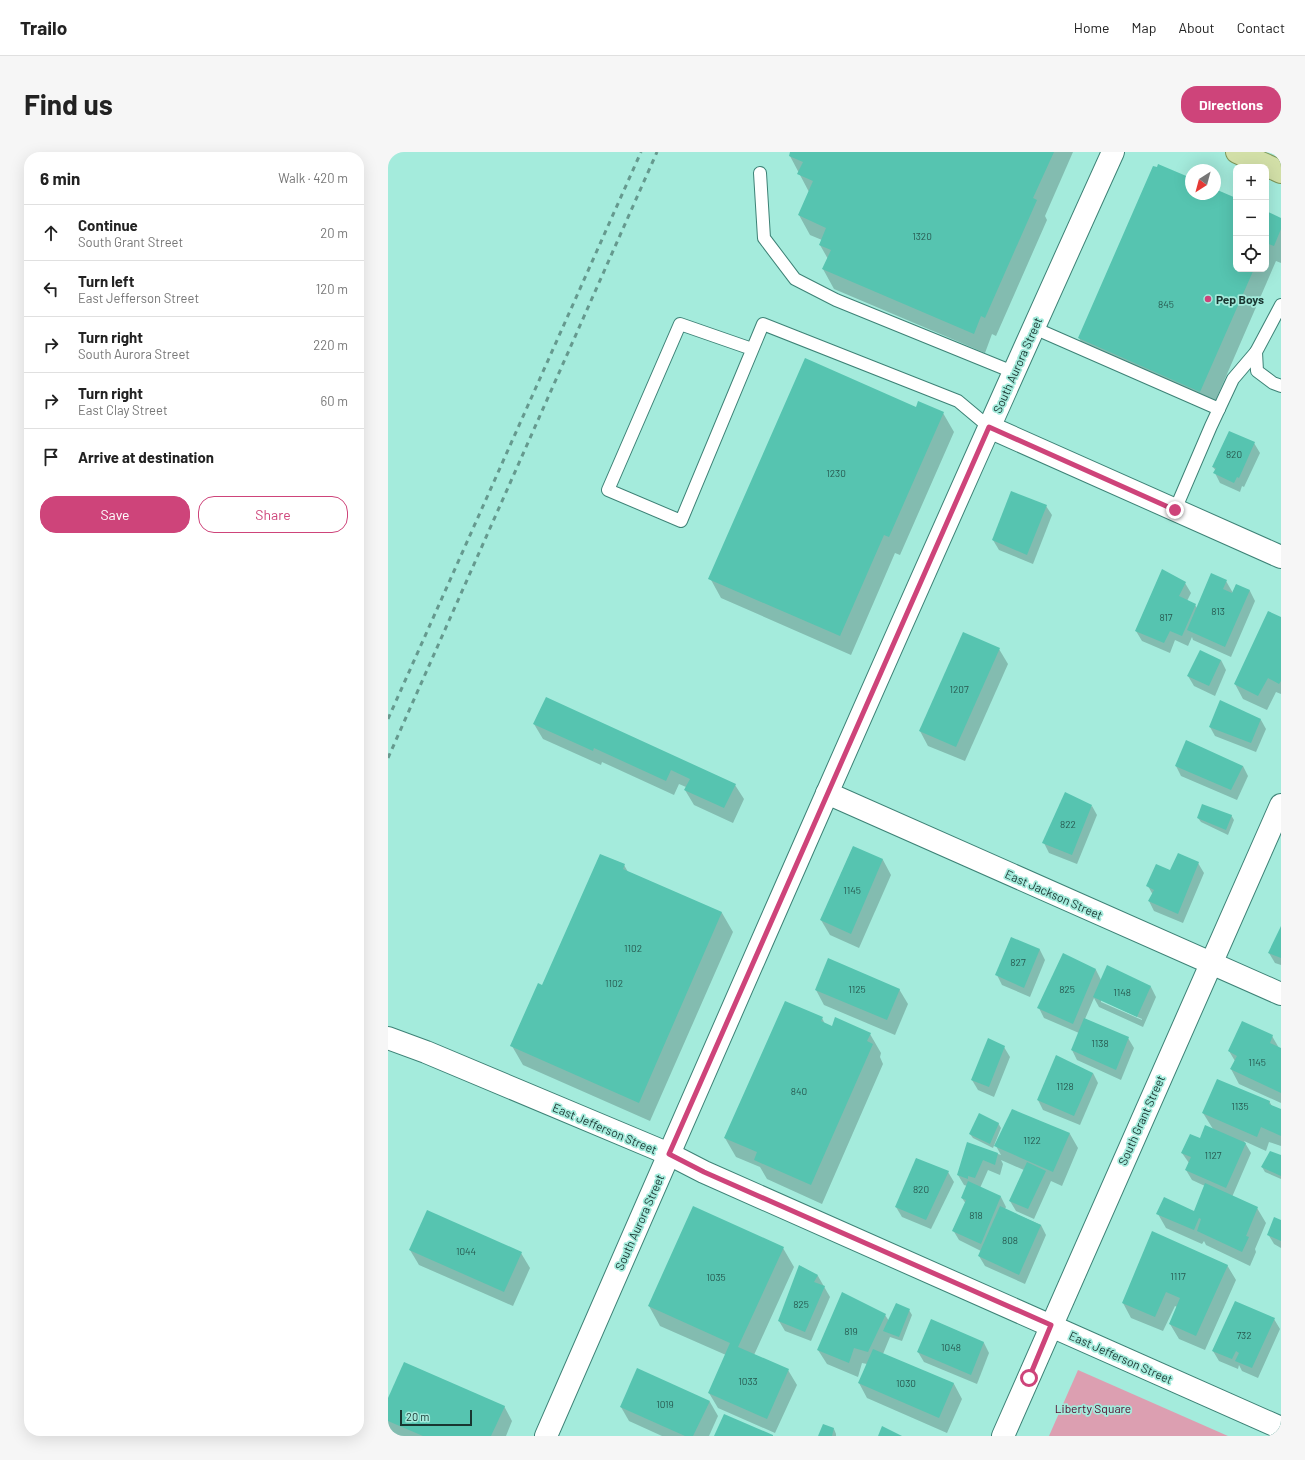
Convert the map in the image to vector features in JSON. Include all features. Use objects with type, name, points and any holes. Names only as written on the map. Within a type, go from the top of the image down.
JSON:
[{"type":"main road","points":[[1237,152],[1281,172]]},
{"type":"street","name":"South Aurora Street","points":[[546,1436],[827,793],[1113,152]]},
{"type":"street","points":[[989,427],[1281,557]]},
{"type":"street","name":"East Jackson Street","points":[[827,793],[1281,994]]},
{"type":"street","name":"South Grant Street","points":[[1003,1436],[1281,805]]},
{"type":"street","name":"East Jefferson Street","points":[[388,1038],[426,1052],[669,1154],[704,1172],[1281,1428]]},
{"type":"lane","points":[[760,173],[764,238],[795,279],[836,300],[1014,372]]},
{"type":"lane","points":[[1175,510],[1219,409],[1234,379],[1256,352],[1281,304]]},
{"type":"lane","points":[[752,349],[680,324],[608,490],[681,521],[763,324],[958,401],[989,427]]},
{"type":"lane","points":[[1034,328],[1219,409]]},
{"type":"lane","points":[[1256,352],[1257,371],[1273,383],[1281,386]]},
{"type":"green space","name":"Liberty Square","points":[[1078,1370],[1228,1436],[1049,1436]]},
{"type":"building","points":[[790,152],[1054,152],[1033,198],[1037,200],[985,318],[981,316],[974,334],[822,269],[831,250],[819,245],[826,228],[798,215],[813,181],[797,174],[803,162],[789,156]]},
{"type":"building","points":[[1158,164],[1185,175],[1185,200],[1221,200],[1221,192],[1233,197],[1233,272],[1253,272],[1200,392],[1078,338],[1153,166],[1157,167]]},
{"type":"building","points":[[1269,212],[1281,218],[1281,229],[1274,246],[1269,244]]},
{"type":"building","points":[[805,358],[916,407],[918,401],[944,412],[889,537],[884,535],[840,636],[708,579]]},
{"type":"building","points":[[1229,431],[1255,442],[1239,478],[1237,477],[1234,483],[1213,473],[1216,468],[1212,467]]},
{"type":"building","points":[[1011,491],[1047,505],[1027,555],[992,540]]},
{"type":"building","points":[[1162,569],[1186,582],[1179,596],[1196,604],[1182,636],[1170,631],[1164,643],[1135,631]]},
{"type":"building","points":[[1211,573],[1227,580],[1223,589],[1232,593],[1236,584],[1250,590],[1225,647],[1187,630]]},
{"type":"building","points":[[1268,611],[1281,617],[1281,681],[1279,684],[1268,678],[1258,696],[1234,684]]},
{"type":"building","points":[[963,632],[1000,648],[956,747],[919,731]]},
{"type":"building","points":[[1200,650],[1221,660],[1209,686],[1187,676]]},
{"type":"building","points":[[546,697],[736,784],[724,808],[684,790],[690,779],[671,770],[666,781],[594,748],[593,751],[533,724]]},
{"type":"building","points":[[1220,700],[1261,719],[1251,743],[1209,727]]},
{"type":"building","points":[[1186,740],[1243,766],[1231,790],[1175,766]]},
{"type":"building","points":[[1065,792],[1092,805],[1072,855],[1042,843]]},
{"type":"building","points":[[1202,804],[1232,815],[1226,830],[1197,818]]},
{"type":"building","points":[[853,846],[883,859],[851,934],[820,920]]},
{"type":"building","points":[[1178,853],[1199,862],[1178,914],[1148,901],[1154,890],[1146,886],[1156,864],[1170,870]]},
{"type":"building","points":[[600,854],[625,864],[623,869],[722,912],[639,1103],[510,1046],[538,983],[542,985]]},
{"type":"building","points":[[1281,926],[1281,958],[1268,953]]},
{"type":"building","points":[[1011,937],[1040,949],[1024,988],[995,975]]},
{"type":"building","points":[[1063,953],[1096,969],[1073,1024],[1037,1008]]},
{"type":"building","points":[[828,958],[900,989],[887,1020],[815,990]]},
{"type":"building","points":[[1107,965],[1151,986],[1137,1017],[1093,997]]},
{"type":"building","points":[[785,1001],[823,1017],[821,1021],[832,1026],[835,1017],[871,1033],[867,1041],[873,1044],[811,1185],[754,1160],[757,1152],[724,1138]]},
{"type":"building","points":[[1084,1018],[1129,1037],[1116,1070],[1071,1050]]},
{"type":"building","points":[[1242,1021],[1273,1035],[1270,1043],[1281,1048],[1281,1093],[1230,1069],[1237,1056],[1228,1051]]},
{"type":"building","points":[[988,1038],[1005,1046],[989,1087],[971,1080]]},
{"type":"building","points":[[1056,1055],[1093,1073],[1074,1116],[1037,1100]]},
{"type":"building","points":[[1217,1079],[1270,1101],[1269,1104],[1281,1109],[1281,1136],[1261,1127],[1257,1137],[1202,1113]]},
{"type":"building","points":[[1012,1109],[1070,1133],[1053,1172],[994,1146]]},
{"type":"building","points":[[979,1113],[999,1123],[990,1144],[969,1134]]},
{"type":"building","points":[[1205,1125],[1246,1143],[1226,1188],[1185,1170],[1191,1157],[1181,1153],[1190,1134],[1200,1138]]},
{"type":"building","points":[[967,1142],[998,1153],[995,1165],[983,1160],[975,1178],[968,1176],[968,1179],[957,1175]]},
{"type":"building","points":[[1270,1151],[1281,1155],[1281,1176],[1261,1167]]},
{"type":"building","points":[[916,1158],[949,1171],[926,1220],[895,1207]]},
{"type":"building","points":[[1027,1162],[1046,1171],[1028,1209],[1009,1201]]},
{"type":"building","points":[[968,1181],[1001,1196],[981,1244],[952,1231],[966,1200],[961,1198]]},
{"type":"building","points":[[1205,1183],[1258,1207],[1246,1236],[1249,1237],[1242,1252],[1197,1231],[1201,1219],[1199,1218],[1194,1230],[1156,1214],[1164,1197],[1194,1211]]},
{"type":"building","points":[[693,1206],[784,1247],[738,1347],[789,1369],[767,1419],[708,1393],[730,1343],[648,1306]]},
{"type":"building","points":[[1000,1206],[1041,1225],[1019,1275],[978,1256]]},
{"type":"building","points":[[427,1210],[522,1252],[504,1292],[409,1250]]},
{"type":"building","points":[[1274,1217],[1281,1220],[1281,1241],[1267,1235]]},
{"type":"building","points":[[1152,1231],[1228,1265],[1196,1336],[1169,1324],[1180,1298],[1166,1292],[1155,1317],[1122,1303]]},
{"type":"building","points":[[799,1265],[818,1275],[814,1282],[825,1286],[805,1332],[778,1321]]},
{"type":"building","points":[[842,1292],[886,1314],[868,1352],[854,1348],[849,1363],[817,1350]]},
{"type":"building","points":[[1235,1301],[1275,1318],[1252,1368],[1235,1361],[1239,1353],[1236,1351],[1232,1359],[1212,1351]]},
{"type":"building","points":[[896,1303],[910,1309],[899,1337],[883,1331]]},
{"type":"building","points":[[931,1319],[984,1342],[971,1375],[917,1352]]},
{"type":"building","points":[[873,1349],[954,1383],[939,1418],[858,1383]]},
{"type":"building","points":[[404,1362],[505,1406],[491,1436],[423,1436],[388,1421],[388,1398]]},
{"type":"building","points":[[637,1368],[710,1401],[693,1436],[685,1436],[620,1407]]},
{"type":"building","points":[[724,1414],[773,1435],[773,1436],[714,1436]]},
{"type":"building","points":[[823,1424],[834,1428],[832,1436],[818,1436]]},
{"type":"building","points":[[882,1426],[902,1436],[878,1436]]},
{"type":"railway","points":[[388,719],[641,152]]},
{"type":"railway","points":[[388,758],[657,152]]},
{"type":"place","name":"Pep Boys","points":[[1208,299]]},
{"type":"route","points":[[1029,1378],[1051,1325],[704,1172],[669,1154],[989,427],[1175,510]]}]
